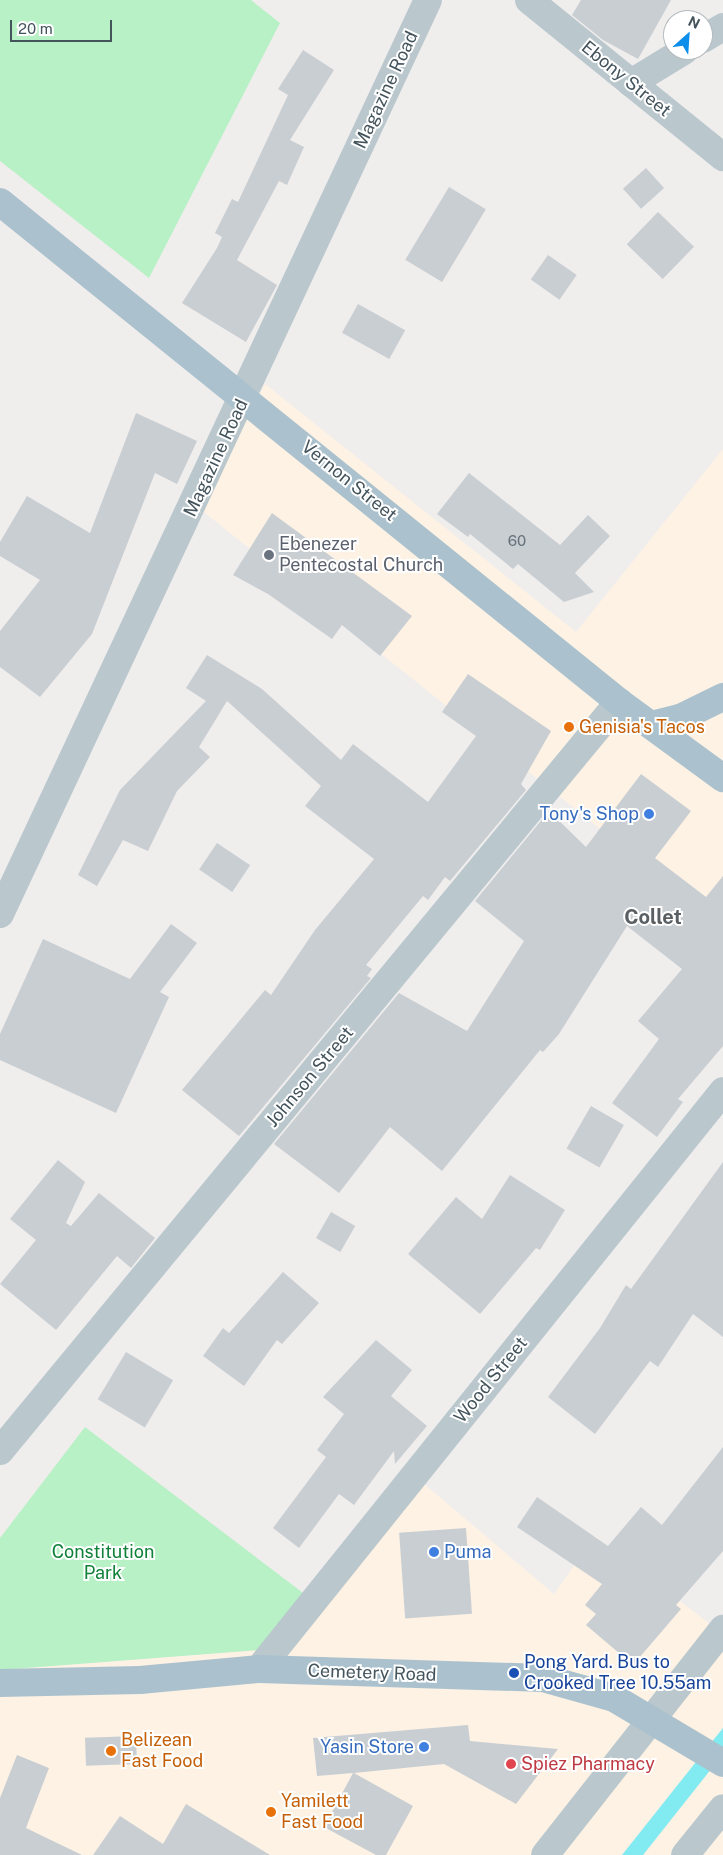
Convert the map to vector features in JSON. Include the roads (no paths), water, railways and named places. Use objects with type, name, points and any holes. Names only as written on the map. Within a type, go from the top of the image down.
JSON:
[{"type":"main road","name":"Vernon Street","points":[[0,202],[245,396],[619,702],[723,778]]},
{"type":"main road","points":[[651,725],[682,717],[723,697]]},
{"type":"main road","name":"Cemetery Road","points":[[0,1683],[140,1680],[259,1670],[543,1678],[614,1698],[652,1718],[723,1763]]},
{"type":"street","name":"Magazine Road","points":[[0,914],[9,870],[245,396],[428,0]]},
{"type":"street","name":"Ebony Street","points":[[529,0],[723,157]]},
{"type":"street","points":[[631,83],[669,60]]},
{"type":"street","name":"Johnson Street","points":[[0,1451],[619,702]]},
{"type":"street","name":"Wood Street","points":[[259,1670],[723,1091]]},
{"type":"street","points":[[545,1855],[723,1629]]},
{"type":"street","points":[[686,1855],[723,1808]]},
{"type":"water","points":[[723,1728],[723,1754],[643,1855],[622,1855]]},
{"type":"place","name":"Ebenezer Pentecostal Church","points":[[269,555]]},
{"type":"place","name":"Genisia's Tacos","points":[[569,727]]},
{"type":"place","name":"Tony's Shop","points":[[649,814]]},
{"type":"place","name":"Puma","points":[[434,1552]]},
{"type":"place","name":"Pong Yard. Bus to Crooked Tree 10.55am","points":[[514,1673]]},
{"type":"place","name":"Yasin Store","points":[[424,1747]]},
{"type":"place","name":"Belizean Fast Food","points":[[111,1751]]},
{"type":"place","name":"Spiez Pharmacy","points":[[511,1764]]},
{"type":"place","name":"Yamilett Fast Food","points":[[271,1812]]},
{"type":"district","name":"Collet","points":[[653,917]]},
{"type":"park label","name":"Constitution Park","points":[[103,1564]]}]
